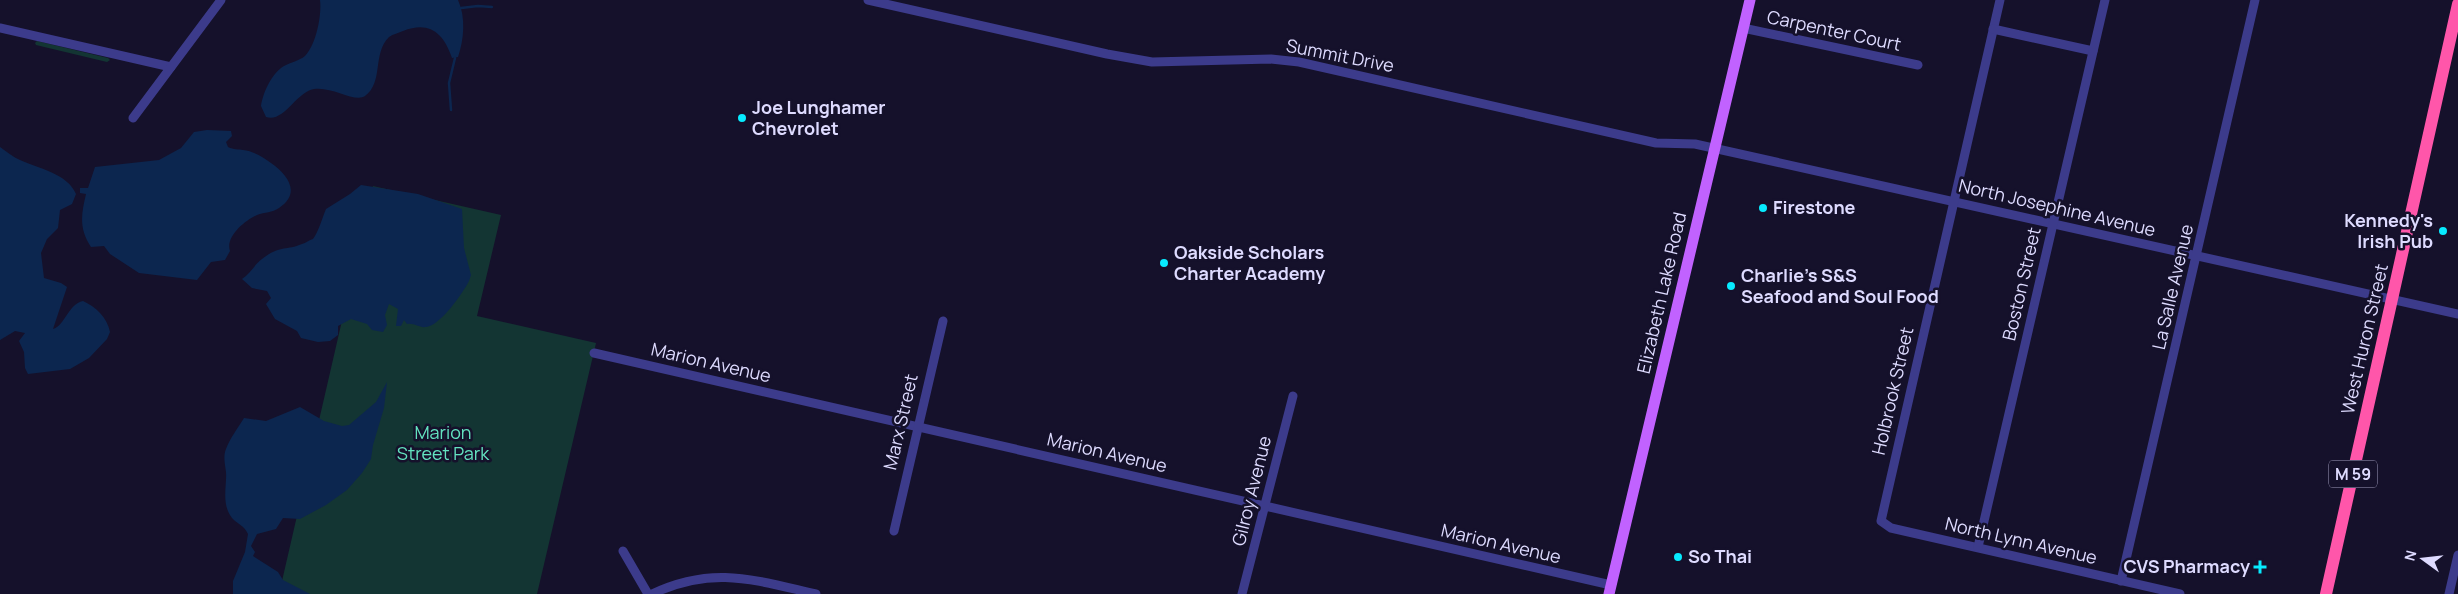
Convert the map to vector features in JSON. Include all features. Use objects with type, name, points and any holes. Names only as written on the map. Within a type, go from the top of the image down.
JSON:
[{"type":"highway","name":"West Huron Street","points":[[2326,594],[2458,4]]},
{"type":"main road","name":"Elizabeth Lake Road","points":[[1610,590],[1750,0]]},
{"type":"street","points":[[133,118],[221,0]]},
{"type":"street","name":"Summit Drive","points":[[868,0],[1107,54],[1152,62],[1271,59],[1298,62],[1656,143],[1695,144],[1715,149]]},
{"type":"street","name":"Holbrook Street","points":[[1885,526],[1881,520],[1883,505],[1956,202],[2000,0]]},
{"type":"street","name":"Boston Street","points":[[1978,547],[2105,0]]},
{"type":"street","name":"La Salle Avenue","points":[[2121,581],[2255,0]]},
{"type":"street","points":[[0,28],[171,67]]},
{"type":"street","name":"Carpenter Court","points":[[1743,28],[1918,65]]},
{"type":"street","points":[[1993,29],[2093,51]]},
{"type":"street","name":"North Josephine Avenue","points":[[1715,149],[2458,314]]},
{"type":"street","name":"Marx Street","points":[[894,531],[943,321]]},
{"type":"street","name":"Marion Avenue","points":[[594,353],[1265,506],[1610,590]]},
{"type":"street","name":"Gilroy Avenue","points":[[1242,594],[1293,396]]},
{"type":"street","name":"North Lynn Avenue","points":[[1885,526],[2180,594]]},
{"type":"street","points":[[623,551],[650,594],[675,583],[718,576],[754,580],[816,594]]},
{"type":"street","points":[[2449,594],[2458,555]]},
{"type":"green space","points":[[37,41],[110,60],[107,62],[36,45]]},
{"type":"green space","name":"Marion Street Park","points":[[373,186],[501,215],[477,316],[596,343],[537,594],[279,594]]},
{"type":"water","points":[[320,0],[458,0],[461,7],[463,28],[462,43],[458,57],[452,58],[444,41],[434,31],[428,28],[412,28],[392,35],[384,44],[374,83],[371,90],[365,96],[361,98],[328,90],[314,89],[301,95],[279,116],[266,117],[261,106],[266,90],[275,74],[284,66],[305,56],[312,45],[319,21]]},
{"type":"water","points":[[207,130],[231,131],[232,136],[226,142],[228,147],[254,153],[277,167],[290,184],[290,196],[286,202],[276,210],[257,215],[242,225],[230,240],[230,251],[225,260],[211,262],[197,280],[139,273],[110,254],[104,246],[91,247],[84,234],[82,222],[86,194],[80,193],[80,188],[88,188],[95,167],[159,160],[181,148],[194,132]]},
{"type":"water","points":[[0,147],[17,159],[60,177],[72,187],[76,194],[72,204],[60,210],[58,228],[47,239],[41,253],[44,278],[61,283],[67,287],[53,329],[61,324],[74,306],[83,301],[100,313],[110,332],[107,339],[89,358],[70,369],[28,374],[25,368],[24,352],[19,341],[25,333],[15,331],[0,340]]},
{"type":"water","points":[[361,185],[418,194],[462,209],[464,248],[471,275],[469,281],[450,308],[432,325],[421,327],[407,324],[404,320],[401,326],[396,326],[398,309],[389,304],[385,315],[387,325],[383,332],[372,330],[367,324],[351,319],[338,326],[338,335],[330,341],[318,342],[301,338],[297,331],[275,319],[266,304],[271,298],[267,291],[252,288],[242,279],[259,261],[268,255],[313,239],[319,229],[326,209]]},
{"type":"water","points":[[387,382],[384,408],[373,445],[371,459],[362,473],[347,490],[326,505],[300,519],[283,518],[276,529],[257,534],[251,546],[255,552],[253,556],[278,572],[283,580],[310,594],[233,594],[233,581],[245,552],[248,534],[232,518],[227,507],[224,460],[226,449],[244,418],[266,421],[300,407],[324,421],[342,426],[349,425],[376,402]]},
{"type":"waterway","points":[[461,8],[492,7]]},
{"type":"waterway","points":[[451,110],[449,83],[455,58]]},
{"type":"place","name":"Joe Lunghamer Chevrolet","points":[[742,118]]},
{"type":"place","name":"Firestone","points":[[1763,208]]},
{"type":"place","name":"Kennedy's Irish Pub","points":[[2443,231]]},
{"type":"place","name":"Oakside Scholars Charter Academy","points":[[1164,263]]},
{"type":"place","name":"Charlie's S&S Seafood and Soul Food","points":[[1731,286]]},
{"type":"place","name":"So Thai","points":[[1678,557]]},
{"type":"place","name":"CVS Pharmacy","points":[[2260,567]]}]
